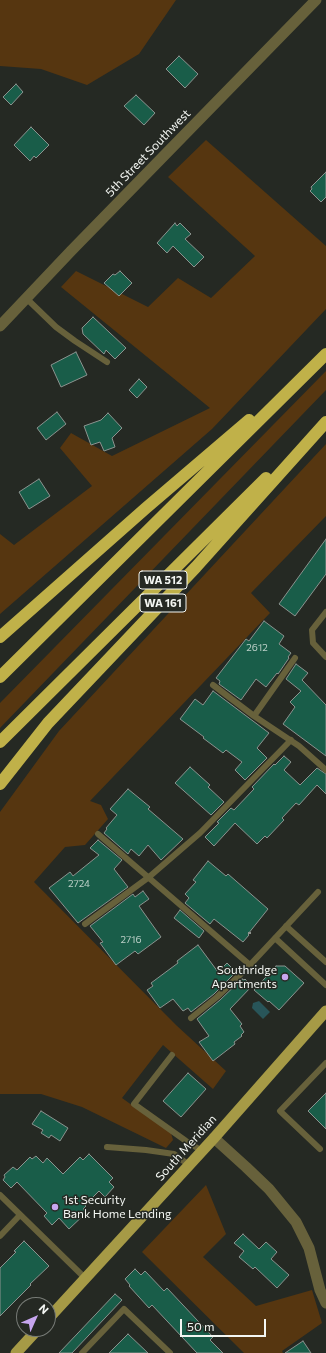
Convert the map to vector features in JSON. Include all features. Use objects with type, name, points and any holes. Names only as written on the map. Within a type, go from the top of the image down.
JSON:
[{"type":"highway","points":[[0,637],[146,508],[323,358]]},
{"type":"highway","points":[[0,677],[323,358]]},
{"type":"highway","name":"WA 512","points":[[0,742],[326,419]]},
{"type":"highway","name":"WA 161","points":[[0,784],[48,723],[196,567],[326,422]]},
{"type":"main road","name":"South Meridian","points":[[56,1309],[214,1138],[326,1011]]},
{"type":"main road","points":[[16,1353],[31,1337]]},
{"type":"street","name":"5th Street Southwest","points":[[0,326],[71,251],[316,0]]},
{"type":"street","points":[[214,1138],[269,1189],[296,1222],[309,1248],[320,1290],[326,1304]]},
{"type":"lane","points":[[26,298],[56,327],[107,362]]},
{"type":"lane","points":[[326,612],[312,630],[313,643],[326,657]]},
{"type":"lane","points":[[254,716],[295,658]]},
{"type":"lane","points":[[212,685],[254,716],[291,740],[326,770]]},
{"type":"lane","points":[[86,924],[149,877],[200,833],[291,740]]},
{"type":"lane","points":[[98,834],[250,965]]},
{"type":"lane","points":[[191,1018],[217,997],[250,965],[318,892]]},
{"type":"lane","points":[[286,926],[326,962]]},
{"type":"lane","points":[[275,938],[326,985]]},
{"type":"lane","points":[[172,1054],[134,1104],[202,1151]]},
{"type":"lane","points":[[320,1149],[280,1111],[326,1063]]},
{"type":"lane","points":[[107,1147],[174,1154],[189,1165]]},
{"type":"lane","points":[[0,1195],[85,1278]]},
{"type":"lane","points":[[0,1236],[20,1215]]},
{"type":"lane","points":[[82,1353],[124,1309],[170,1353]]},
{"type":"path","points":[[248,933],[253,933]]},
{"type":"shaded area","points":[[0,0],[176,0],[139,54],[87,85],[41,69],[0,66]]},
{"type":"shaded area","points":[[206,140],[326,246],[326,309],[212,429],[0,614],[0,534],[14,545],[92,486],[60,448],[71,433],[112,456],[210,408],[61,287],[76,271],[148,307],[178,278],[211,298],[255,256],[168,177]]},
{"type":"shaded area","points":[[326,371],[326,390],[0,728],[0,703]]},
{"type":"shaded area","points":[[326,444],[326,516],[251,593],[270,613],[90,801],[101,805],[108,819],[85,845],[65,847],[34,882],[176,1025],[226,1071],[213,1089],[163,1045],[122,1098],[171,1133],[173,1140],[166,1148],[82,1107],[41,1094],[0,1094],[0,812],[59,731]]},
{"type":"shaded area","points":[[206,1185],[226,1234],[203,1257],[256,1306],[312,1290],[322,1323],[282,1351],[283,1353],[244,1353],[142,1252]]},
{"type":"water","points":[[259,1001],[270,1012],[263,1019],[252,1008],[253,1003]]},
{"type":"building","points":[[179,56],[198,74],[185,88],[166,69]]},
{"type":"building","points":[[16,84],[23,92],[11,105],[3,97]]},
{"type":"building","points":[[136,95],[155,113],[144,125],[124,106]]},
{"type":"building","points":[[31,127],[49,145],[36,158],[34,156],[30,161],[14,145]]},
{"type":"building","points":[[326,172],[326,197],[321,202],[310,191],[312,189],[311,187]]},
{"type":"building","points":[[175,223],[177,226],[180,223],[191,234],[185,239],[204,257],[194,267],[173,246],[167,253],[157,243]]},
{"type":"building","points":[[120,271],[132,283],[119,296],[104,283],[113,274],[115,275]]},
{"type":"building","points":[[93,317],[126,348],[115,359],[106,350],[104,354],[83,334],[82,328]]},
{"type":"building","points":[[76,352],[87,375],[61,387],[51,365]]},
{"type":"building","points":[[139,379],[147,387],[137,398],[129,390]]},
{"type":"building","points":[[57,412],[66,424],[46,440],[37,428]]},
{"type":"building","points":[[108,413],[122,428],[112,438],[115,447],[104,451],[100,442],[91,445],[84,426],[101,420]]},
{"type":"building","points":[[39,479],[50,496],[29,509],[19,492]]},
{"type":"building","points":[[326,539],[326,574],[295,616],[279,604]]},
{"type":"building","points":[[264,621],[284,636],[279,644],[291,653],[278,674],[277,673],[266,687],[256,679],[241,700],[219,684],[220,681],[216,678],[246,639],[249,641]]},
{"type":"building","points":[[296,664],[308,673],[302,680],[326,705],[326,756],[283,724],[295,707],[290,702],[301,691],[286,679]]},
{"type":"building","points":[[213,691],[269,733],[257,748],[267,758],[245,780],[235,770],[242,762],[226,750],[223,753],[180,719],[195,699],[203,705]]},
{"type":"building","points":[[284,756],[291,762],[284,770],[300,785],[317,768],[326,774],[326,794],[317,785],[299,805],[296,803],[282,818],[284,820],[267,838],[265,836],[257,844],[235,823],[214,846],[205,837],[231,808],[234,810],[254,789],[252,787],[274,764],[275,765]]},
{"type":"building","points":[[190,767],[210,785],[208,787],[224,802],[211,815],[175,783]]},
{"type":"building","points":[[128,789],[150,807],[148,809],[183,839],[161,860],[148,845],[139,856],[131,849],[128,854],[104,833],[107,829],[106,828],[117,815],[110,809]]},
{"type":"building","points":[[98,840],[122,860],[114,869],[128,887],[78,923],[49,888],[70,872],[73,876],[99,855],[90,848]]},
{"type":"building","points":[[208,861],[226,876],[228,874],[268,909],[243,942],[214,919],[210,924],[185,903],[189,898],[185,894],[196,882],[193,880]]},
{"type":"building","points":[[143,891],[149,899],[139,906],[161,937],[138,954],[135,951],[116,965],[100,943],[103,942],[90,926],[133,894],[135,897]]},
{"type":"building","points":[[180,910],[204,931],[199,938],[174,918]]},
{"type":"building","points":[[198,945],[218,972],[227,963],[236,972],[214,994],[191,1012],[188,1008],[183,1011],[173,999],[160,1008],[147,990],[153,986],[151,983],[178,963],[177,961]]},
{"type":"building","points":[[276,966],[285,966],[304,983],[279,1010],[254,990]]},
{"type":"building","points":[[242,979],[245,979],[252,986],[230,1009],[242,1024],[240,1026],[244,1032],[241,1035],[242,1036],[234,1042],[235,1044],[213,1061],[199,1042],[209,1036],[197,1019]]},
{"type":"building","points":[[188,1073],[206,1089],[181,1117],[163,1101]]},
{"type":"building","points":[[326,1093],[326,1129],[308,1111]]},
{"type":"building","points":[[41,1111],[68,1128],[60,1141],[51,1135],[49,1138],[41,1133],[43,1130],[32,1124]]},
{"type":"building","points":[[89,1154],[113,1178],[109,1182],[114,1187],[105,1197],[99,1191],[85,1205],[86,1206],[83,1209],[87,1212],[69,1229],[59,1218],[52,1225],[44,1216],[47,1213],[17,1182],[11,1188],[3,1180],[5,1177],[4,1175],[13,1167],[17,1170],[30,1157],[32,1159],[36,1156],[43,1163],[47,1158],[63,1174],[80,1157],[83,1160]]},
{"type":"building","points":[[243,1234],[259,1249],[266,1242],[277,1252],[271,1259],[289,1275],[277,1288],[255,1267],[253,1269],[239,1257],[244,1251],[234,1243]]},
{"type":"building","points":[[24,1241],[49,1266],[19,1297],[16,1297],[16,1300],[0,1316],[0,1268],[16,1252],[14,1251]]},
{"type":"building","points":[[135,1269],[141,1275],[145,1271],[164,1291],[167,1288],[213,1337],[210,1340],[223,1353],[197,1353],[152,1305],[149,1308],[129,1286],[130,1285],[125,1279]]},
{"type":"building","points":[[115,1294],[122,1300],[72,1353],[59,1353]]},
{"type":"building","points":[[128,1334],[148,1353],[109,1353]]},
{"type":"building","points":[[303,1341],[311,1353],[285,1353]]},
{"type":"place","name":"Southridge Apartments","points":[[285,977]]},
{"type":"place","name":"1st Security Bank Home Lending","points":[[55,1207]]}]
